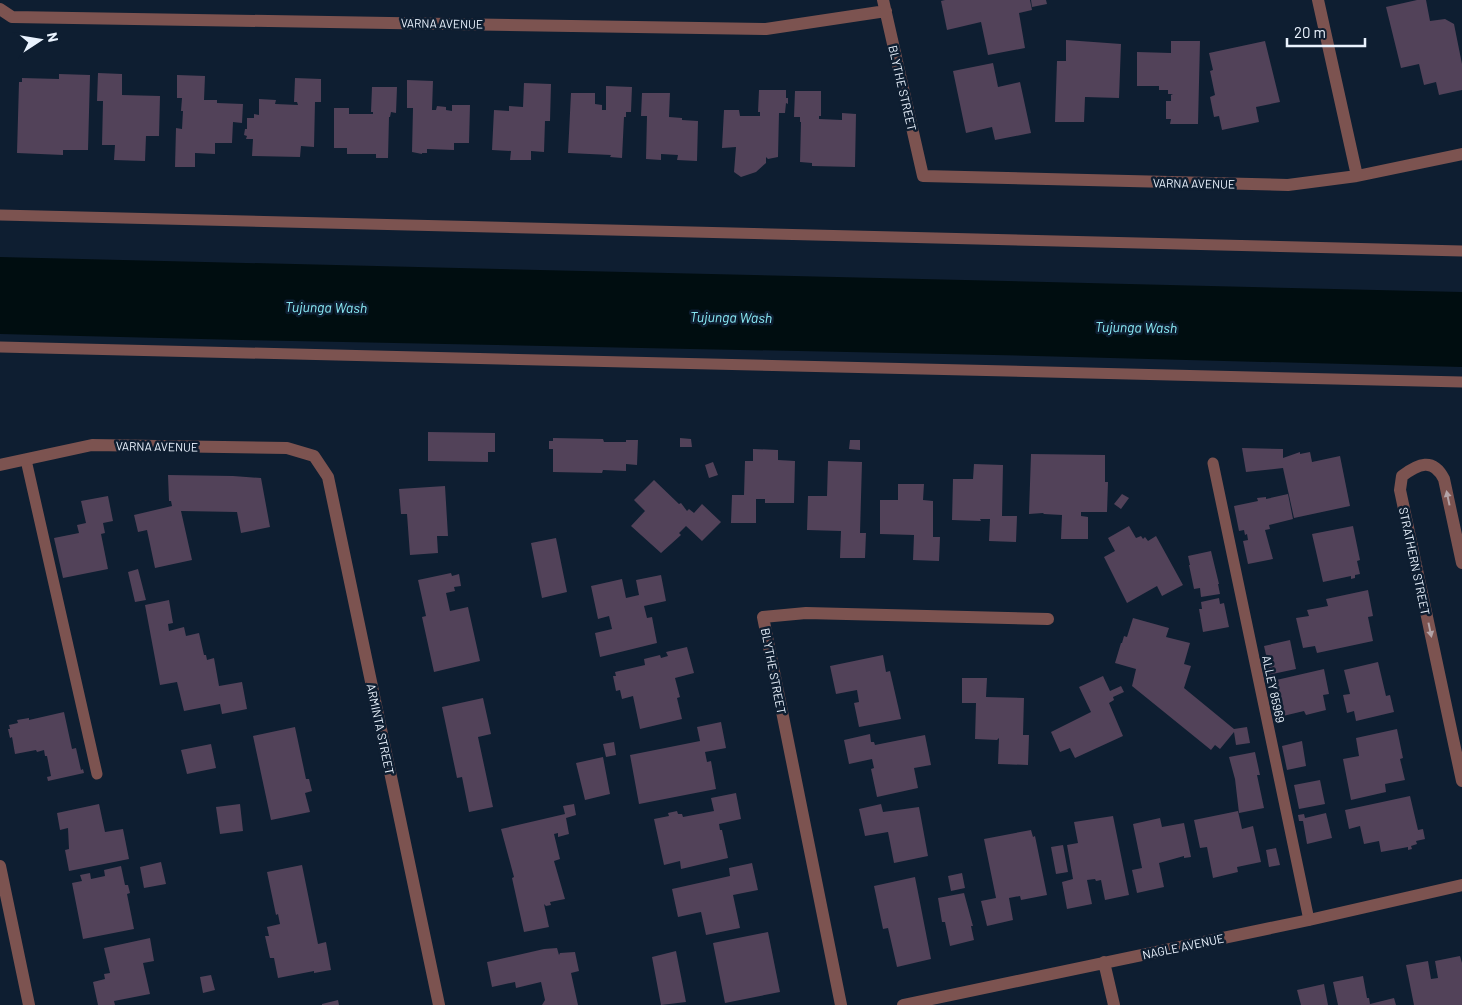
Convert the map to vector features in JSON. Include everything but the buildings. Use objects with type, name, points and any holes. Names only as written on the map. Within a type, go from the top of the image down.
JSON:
[{"type":"street","points":[[1318,0],[1358,176]]},
{"type":"street","name":"VARNA AVENUE","points":[[0,10],[12,17],[766,29],[884,6]]},
{"type":"street","name":"BLYTHE STREET","points":[[884,6],[923,176]]},
{"type":"street","name":"VARNA AVENUE","points":[[923,176],[1288,185],[1358,176],[1462,154]]},
{"type":"street","name":"VARNA AVENUE","points":[[0,465],[92,445],[288,448],[314,456]]},
{"type":"street","name":"ARMINTA STREET","points":[[314,456],[328,476],[439,1005]]},
{"type":"street","name":"STRATHERN STREET","points":[[1462,563],[1444,479],[1440,470],[1429,464],[1413,467],[1402,476],[1400,490],[1462,781]]},
{"type":"street","name":"BLYTHE STREET","points":[[841,1005],[762,617],[806,613],[1048,619]]},
{"type":"street","points":[[0,866],[29,1005]]},
{"type":"street","name":"NAGLE AVENUE","points":[[903,1005],[1462,886]]},
{"type":"street","points":[[1104,962],[1114,1005]]},
{"type":"lane","points":[[0,215],[1462,251]]},
{"type":"lane","points":[[0,348],[1462,382]]},
{"type":"lane","points":[[26,460],[97,774]]},
{"type":"lane","name":"ALLEY 85969","points":[[1213,463],[1309,920]]},
{"type":"water","name":"Tujunga Wash","points":[[0,257],[1462,292],[1462,367],[0,334]]}]
